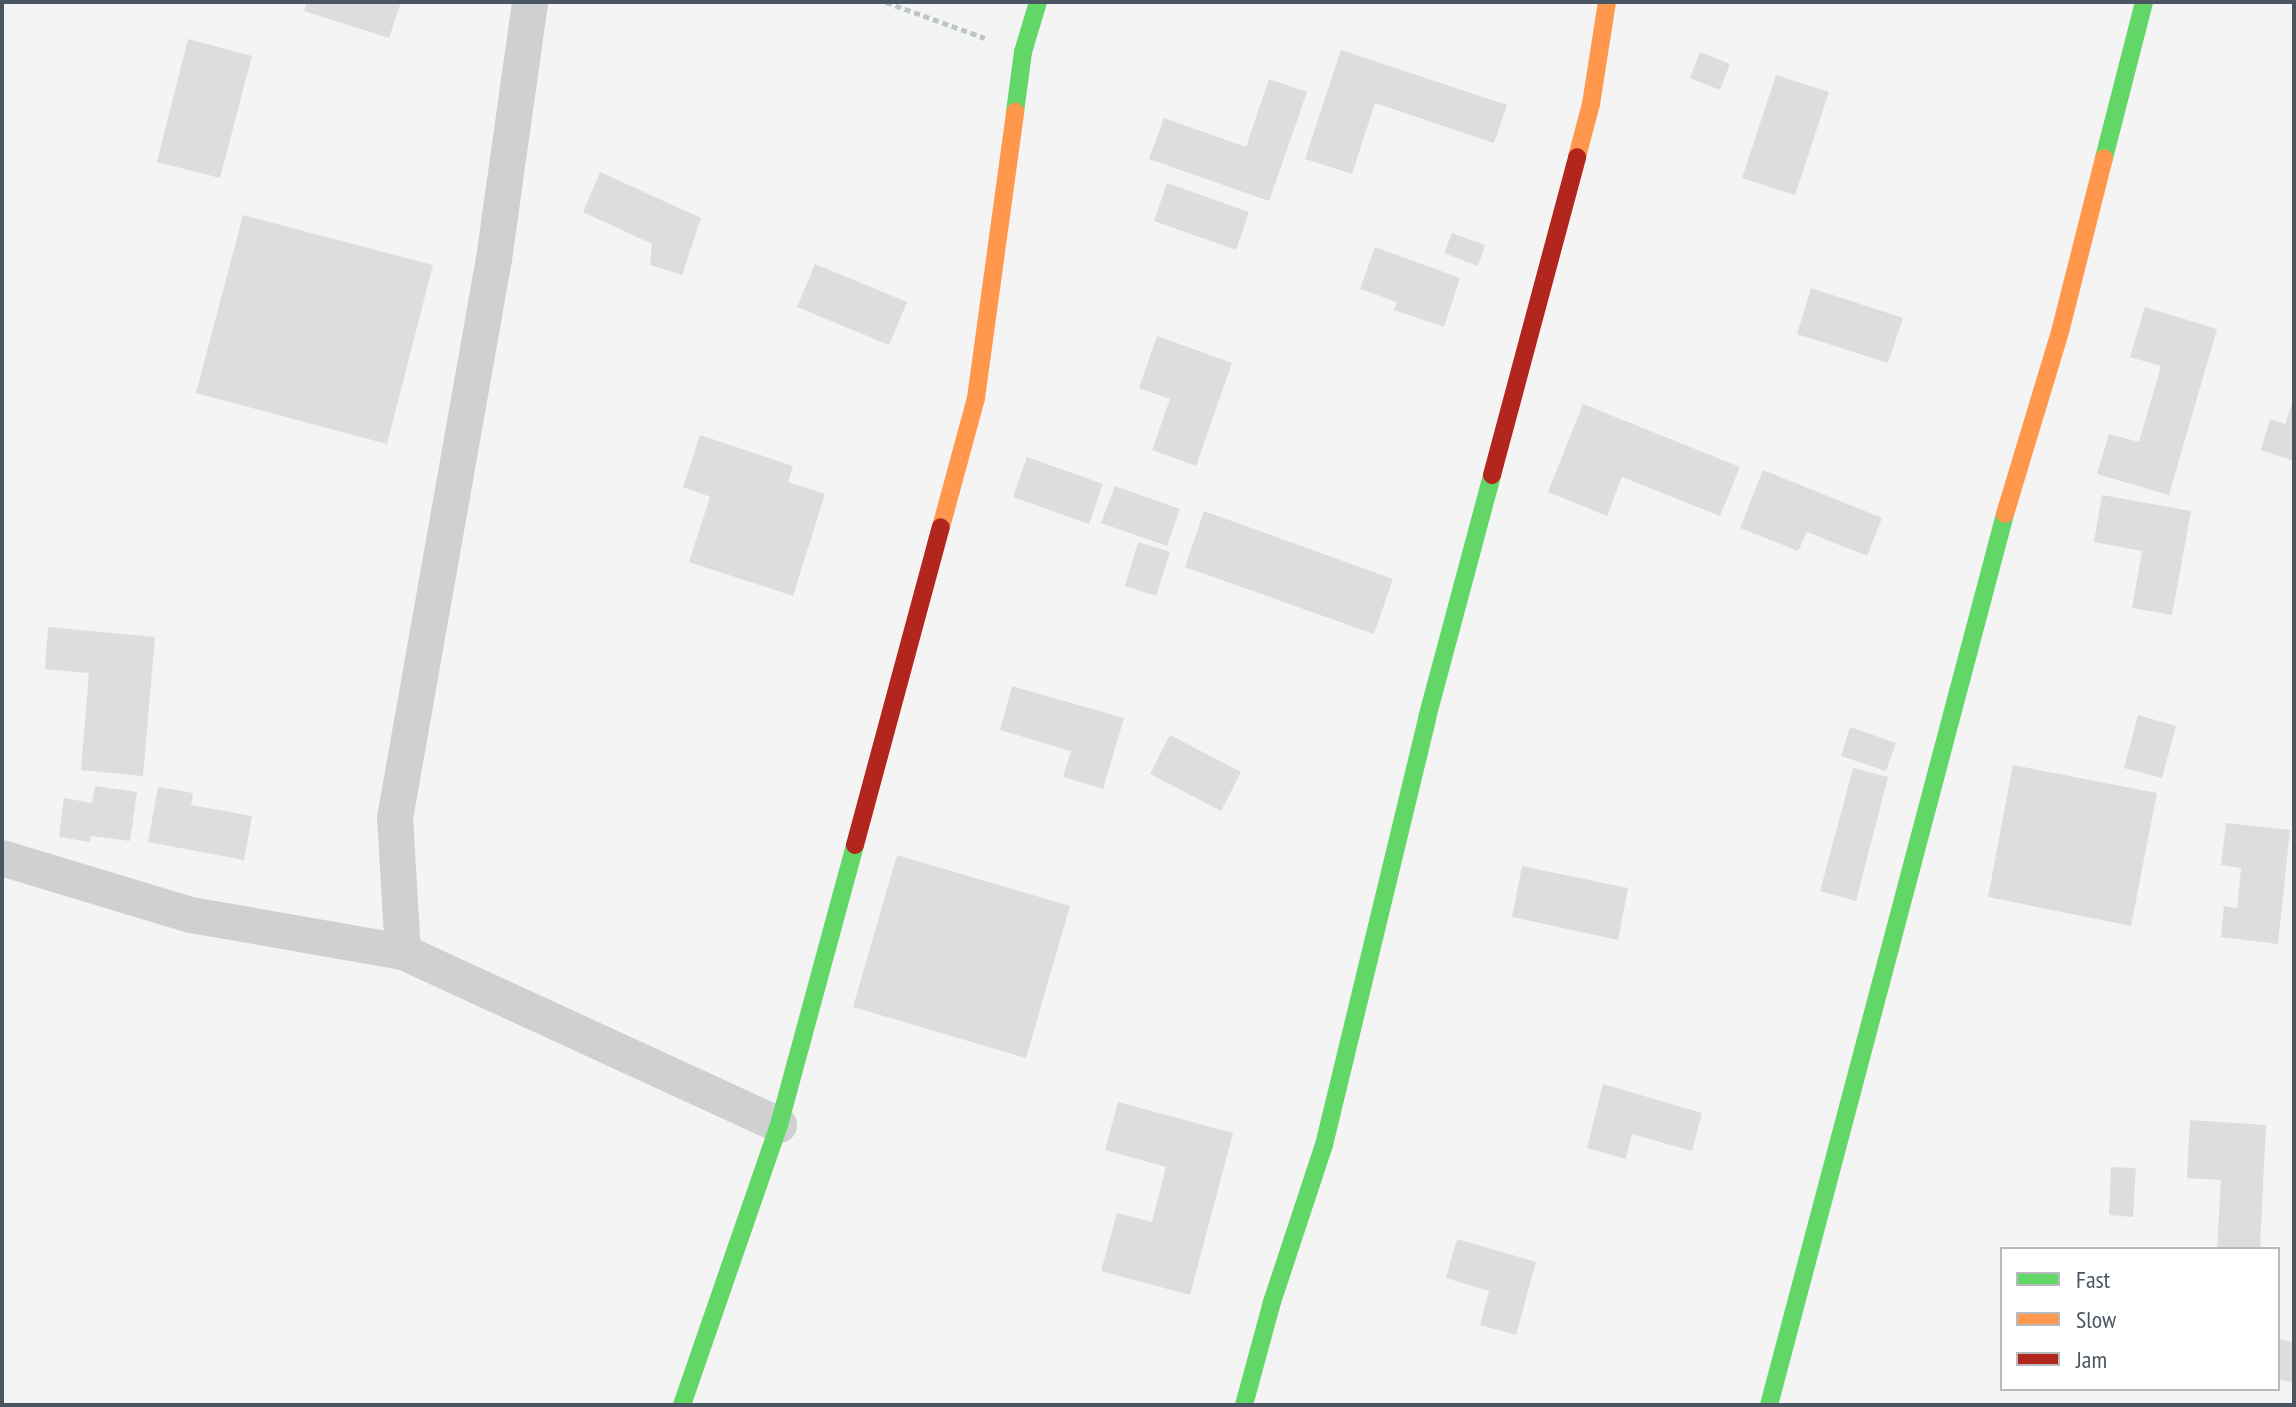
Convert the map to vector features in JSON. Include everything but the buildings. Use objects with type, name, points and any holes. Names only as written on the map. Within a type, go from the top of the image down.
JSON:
[{"type":"street","points":[[403,952],[395,818],[494,259],[530,2]]},
{"type":"street","points":[[682,1405],[779,1125],[976,398],[1023,52],[1038,2]]},
{"type":"street","points":[[1244,1405],[1272,1302],[1324,1145],[1427,718],[1591,104],[1607,2]]},
{"type":"street","points":[[1769,1405],[2011,491],[2061,328],[2144,2]]},
{"type":"street","points":[[2,858],[191,915],[403,952],[779,1125]]},
{"type":"path","points":[[886,2],[1023,52]]},
{"type":"traffic: fast","points":[[1015,112],[1023,52],[1038,2]]},
{"type":"traffic: fast","points":[[2104,158],[2144,2]]},
{"type":"traffic: fast","points":[[1244,1405],[1272,1302],[1324,1145],[1427,718],[1492,475]]},
{"type":"traffic: fast","points":[[1769,1405],[2005,514]]},
{"type":"traffic: fast","points":[[682,1405],[779,1125],[855,845]]},
{"type":"traffic: slow","points":[[1577,157],[1591,104],[1607,2]]},
{"type":"traffic: slow","points":[[941,527],[976,398],[1015,112]]},
{"type":"traffic: slow","points":[[2005,514],[2061,328],[2104,158]]},
{"type":"traffic: jam","points":[[1492,475],[1577,157]]},
{"type":"traffic: jam","points":[[855,845],[941,527]]}]
